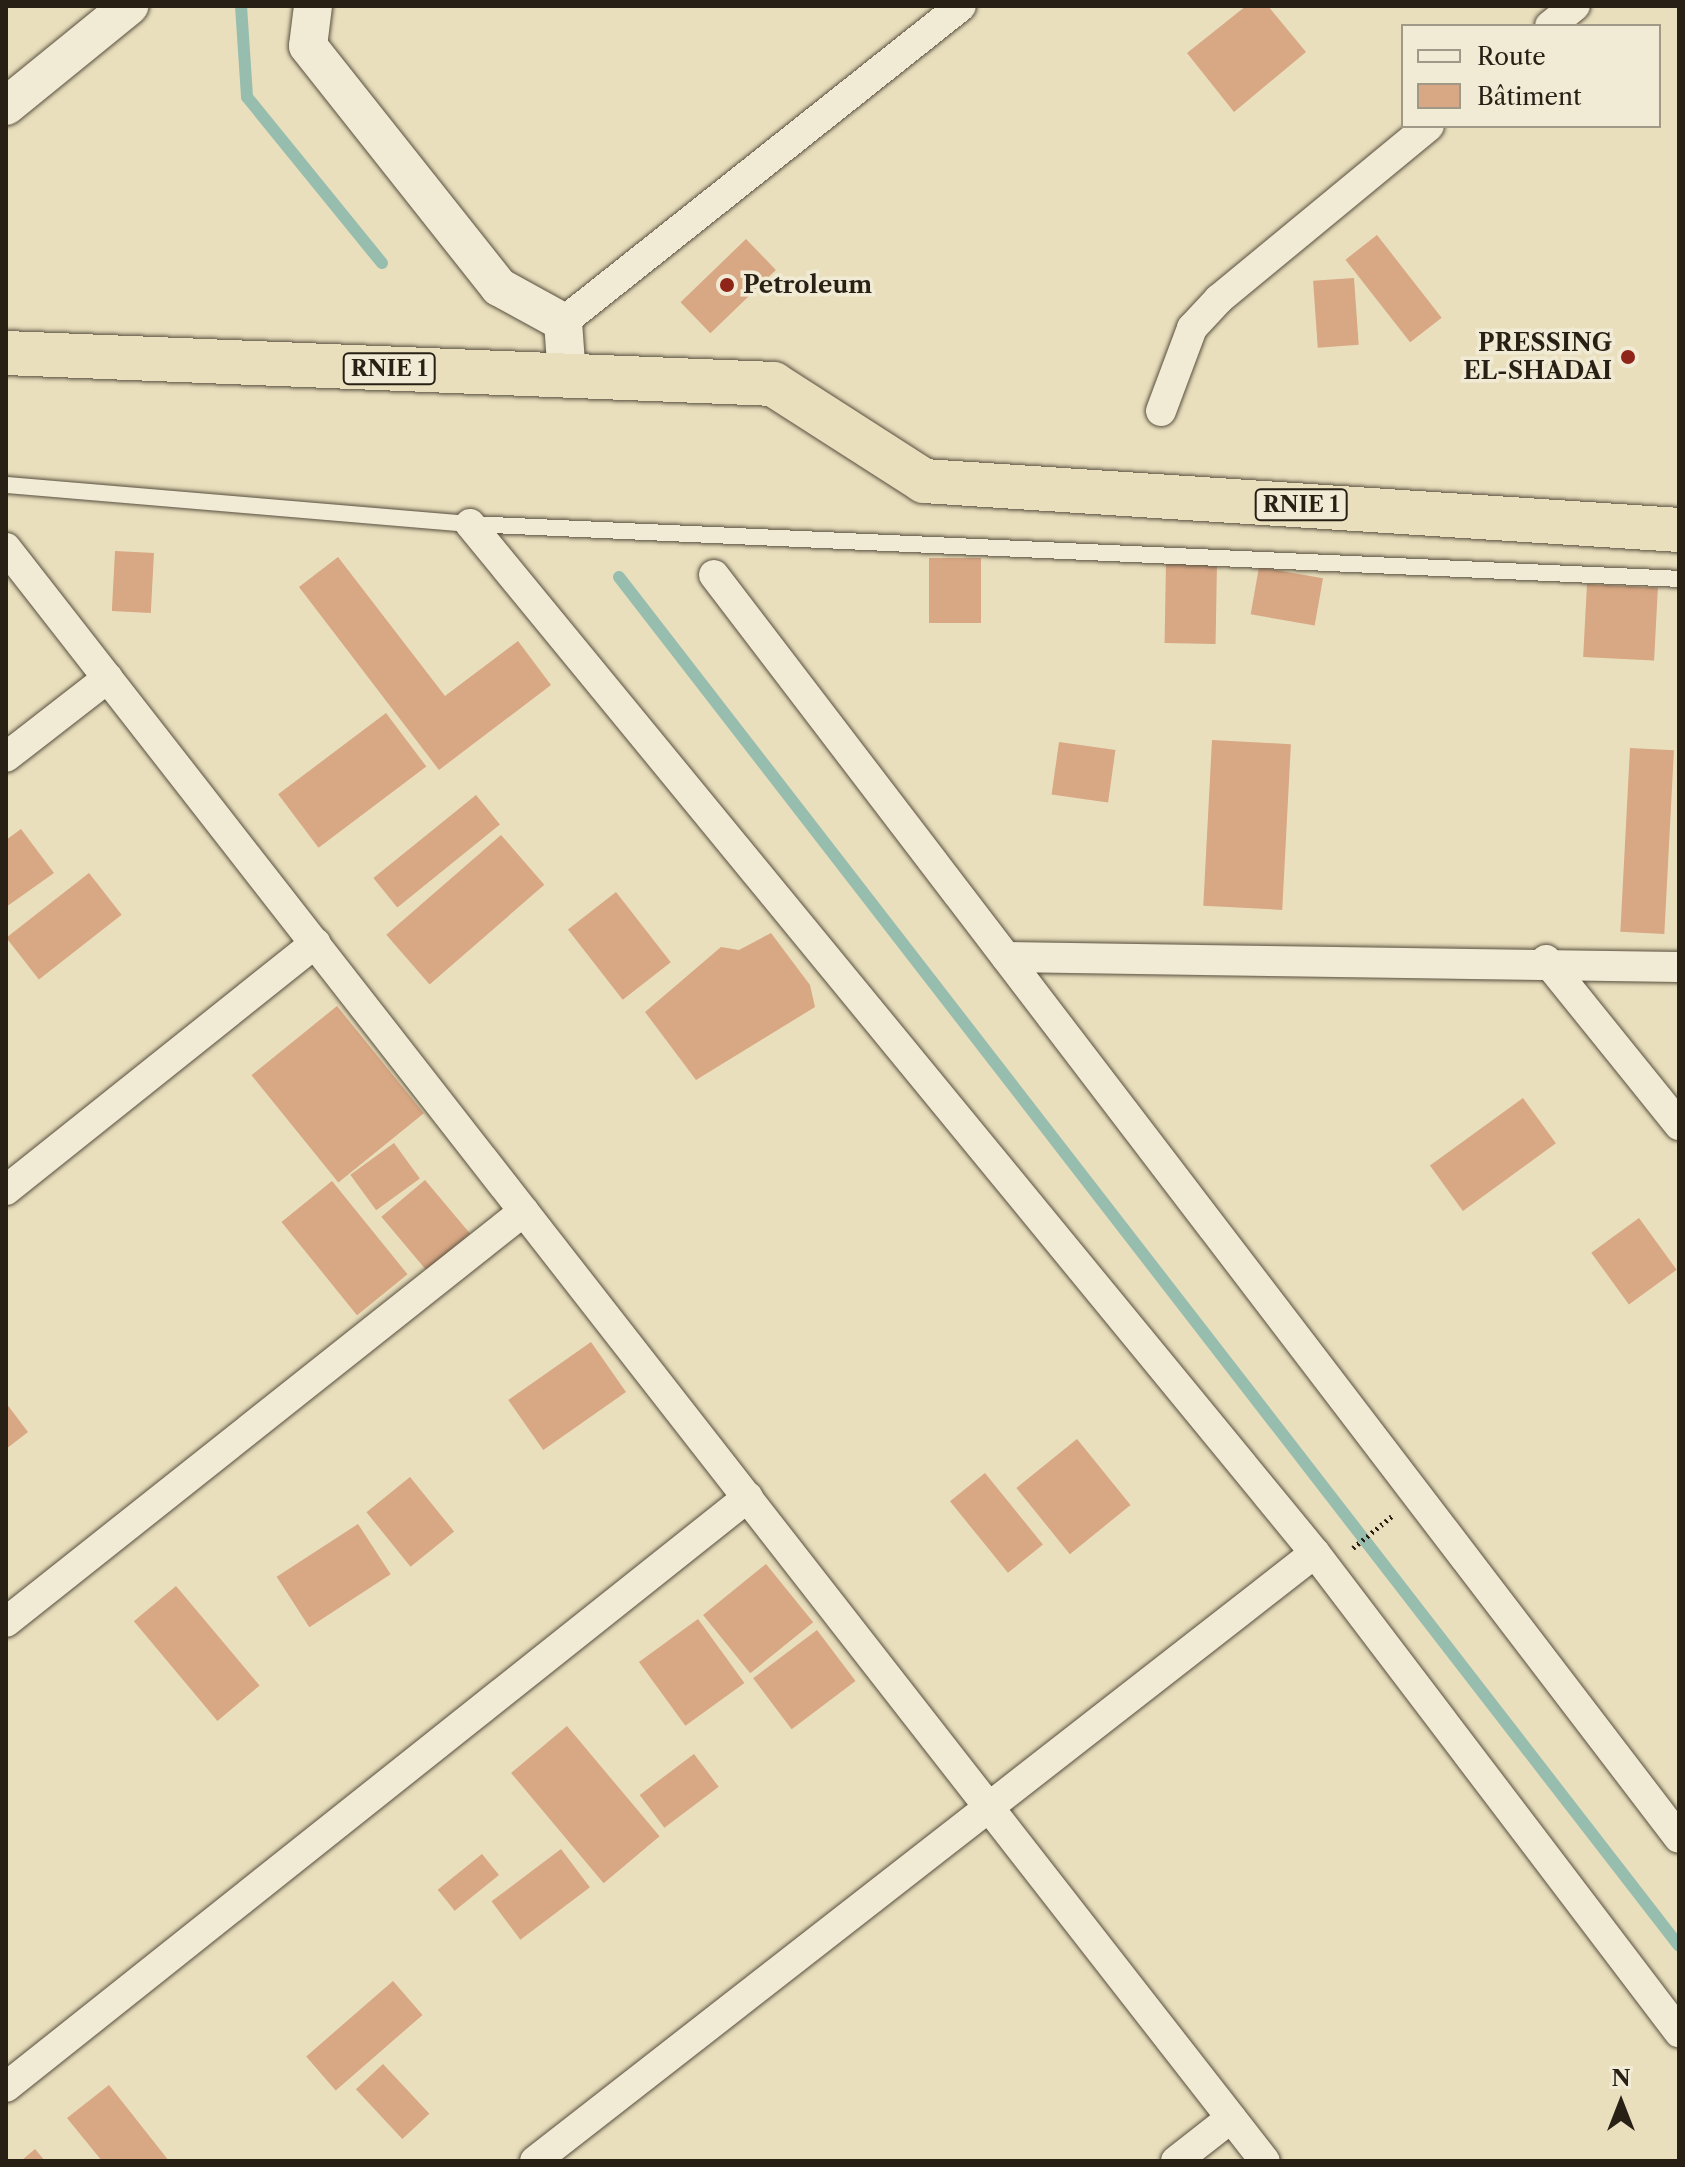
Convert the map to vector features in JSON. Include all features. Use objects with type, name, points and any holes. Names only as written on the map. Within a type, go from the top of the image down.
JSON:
[{"type":"highway","name":"RNIE 1","points":[[6,353],[773,384],[924,481],[1679,530]]},
{"type":"street","points":[[6,106],[129,6]]},
{"type":"street","points":[[313,6],[306,23],[317,58],[499,287],[563,322]]},
{"type":"street","points":[[563,322],[961,6]]},
{"type":"street","points":[[1552,24],[1575,6]]},
{"type":"street","points":[[1161,411],[1192,328],[1219,299],[1427,128]]},
{"type":"street","points":[[563,322],[567,376]]},
{"type":"street","points":[[470,524],[1315,1553],[1679,2032]]},
{"type":"street","points":[[6,548],[1265,2161]]},
{"type":"street","points":[[714,575],[1679,1838]]},
{"type":"street","points":[[6,757],[108,678]]},
{"type":"street","points":[[6,1190],[315,943]]},
{"type":"street","points":[[1006,957],[1546,960],[1679,967]]},
{"type":"street","points":[[1546,960],[1679,1125]]},
{"type":"street","points":[[6,1622],[524,1211]]},
{"type":"street","points":[[6,2087],[748,1497]]},
{"type":"street","points":[[535,2161],[1315,1553]]},
{"type":"street","points":[[1176,2161],[1231,2118]]},
{"type":"lane","points":[[6,485],[470,524],[1679,579]]},
{"type":"path","points":[[1350,1551],[1387,1521]]},
{"type":"building","points":[[1246,6],[1268,6],[1306,52],[1234,112],[1187,53]]},
{"type":"building","points":[[1377,235],[1442,318],[1410,342],[1345,260]]},
{"type":"building","points":[[746,239],[776,270],[710,333],[681,302]]},
{"type":"building","points":[[1354,278],[1359,345],[1318,348],[1313,281]]},
{"type":"building","points":[[115,551],[154,553],[151,613],[112,611]]},
{"type":"building","points":[[338,557],[445,696],[518,641],[551,685],[439,770],[299,587]]},
{"type":"building","points":[[929,558],[981,558],[981,623],[929,623]]},
{"type":"building","points":[[1166,561],[1217,562],[1216,644],[1165,643]]},
{"type":"building","points":[[1259,567],[1323,578],[1315,626],[1251,614]]},
{"type":"building","points":[[1587,584],[1658,588],[1654,661],[1583,657]]},
{"type":"building","points":[[386,713],[426,767],[319,848],[278,794]]},
{"type":"building","points":[[1212,740],[1291,744],[1282,910],[1203,906]]},
{"type":"building","points":[[1059,742],[1115,750],[1108,802],[1052,794]]},
{"type":"building","points":[[1630,748],[1674,750],[1664,934],[1620,932]]},
{"type":"building","points":[[476,795],[500,825],[397,908],[373,878]]},
{"type":"building","points":[[21,829],[54,873],[6,907],[6,840]]},
{"type":"building","points":[[501,835],[544,885],[430,985],[386,935]]},
{"type":"building","points":[[89,873],[122,915],[39,979],[6,938]]},
{"type":"building","points":[[616,892],[671,962],[623,1000],[568,930]]},
{"type":"building","points":[[771,933],[810,985],[815,1007],[696,1080],[645,1012],[721,947],[739,950]]},
{"type":"building","points":[[337,1006],[424,1113],[338,1182],[252,1075]]},
{"type":"building","points":[[1523,1098],[1556,1143],[1463,1211],[1430,1166]]},
{"type":"building","points":[[394,1143],[420,1179],[376,1210],[350,1175]]},
{"type":"building","points":[[425,1180],[470,1234],[426,1270],[381,1217]]},
{"type":"building","points":[[332,1181],[408,1274],[357,1315],[281,1222]]},
{"type":"building","points":[[1639,1218],[1677,1270],[1629,1304],[1591,1253]]},
{"type":"building","points":[[591,1342],[626,1392],[543,1450],[508,1400]]},
{"type":"building","points":[[6,1403],[28,1432],[6,1449]]},
{"type":"building","points":[[1077,1439],[1130,1505],[1070,1554],[1016,1488]]},
{"type":"building","points":[[985,1473],[1043,1544],[1008,1573],[950,1501]]},
{"type":"building","points":[[410,1477],[454,1531],[411,1567],[366,1512]]},
{"type":"building","points":[[358,1524],[391,1574],[309,1627],[277,1577]]},
{"type":"building","points":[[766,1564],[813,1622],[750,1673],[703,1615]]},
{"type":"building","points":[[176,1586],[260,1686],[217,1721],[134,1621]]},
{"type":"building","points":[[698,1619],[744,1683],[685,1726],[639,1662]]},
{"type":"building","points":[[817,1630],[856,1681],[792,1729],[753,1678]]},
{"type":"building","points":[[567,1726],[660,1836],[604,1883],[511,1773]]},
{"type":"building","points":[[694,1754],[719,1787],[664,1828],[640,1795]]},
{"type":"building","points":[[561,1849],[590,1887],[520,1940],[492,1901]]},
{"type":"building","points":[[482,1854],[499,1875],[455,1911],[438,1890]]},
{"type":"building","points":[[393,1981],[423,2015],[336,2090],[306,2056]]},
{"type":"building","points":[[383,2064],[429,2114],[402,2139],[356,2089]]},
{"type":"building","points":[[109,2085],[169,2161],[102,2161],[67,2118]]},
{"type":"building","points":[[35,2149],[45,2161],[21,2161]]},
{"type":"waterway","points":[[241,6],[247,97],[382,263]]},
{"type":"waterway","points":[[619,577],[1679,1946]]},
{"type":"place","name":"Petroleum","points":[[727,285]]},
{"type":"place","name":"PRESSING EL-SHADAI","points":[[1628,357]]}]
